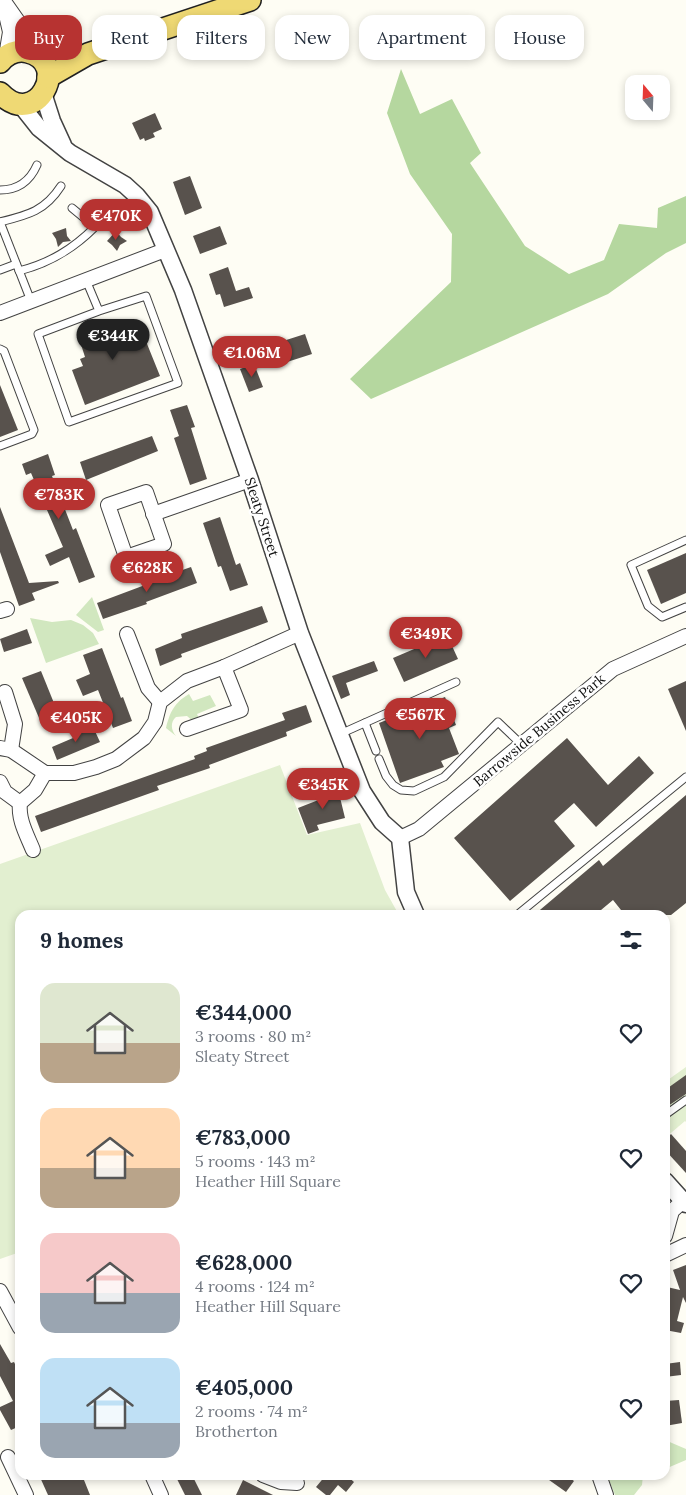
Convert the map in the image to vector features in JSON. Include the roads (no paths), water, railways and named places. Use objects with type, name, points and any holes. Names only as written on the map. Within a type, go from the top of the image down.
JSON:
[{"type":"main road","points":[[82,54],[88,54],[250,0]]},
{"type":"main road","points":[[3,59],[15,52]]},
{"type":"main road","points":[[0,94],[12,103],[29,104],[37,100],[46,85],[88,54]]},
{"type":"main road","points":[[41,60],[44,63],[46,85]]},
{"type":"street","points":[[3,0],[15,17]]},
{"type":"street","points":[[3,0],[10,32],[3,59]]},
{"type":"street","points":[[46,85],[52,121],[64,148]]},
{"type":"street","name":"Sleaty Street","points":[[20,104],[39,128],[64,148],[125,185],[150,212],[183,290],[250,480],[300,633],[362,791],[382,822],[400,838]]},
{"type":"street","points":[[0,313],[165,250]]},
{"type":"street","points":[[153,514],[250,480]]},
{"type":"street","points":[[146,492],[153,514],[164,544],[126,557],[108,506],[146,492]]},
{"type":"street","points":[[5,692],[15,724],[6,749],[45,774],[74,773],[96,768],[116,759],[144,738],[155,722],[160,702],[187,681],[224,667],[300,633]]},
{"type":"street","points":[[127,634],[148,688],[160,702]]},
{"type":"street","name":"Barrowside Business Park","points":[[400,838],[419,829],[613,669],[686,636]]},
{"type":"street","points":[[187,729],[241,710],[224,667]]},
{"type":"street","points":[[33,850],[21,820],[20,803],[35,790],[45,774]]},
{"type":"street","points":[[0,782],[5,792],[20,803]]},
{"type":"street","points":[[400,838],[406,892],[414,910]]},
{"type":"street","points":[[670,1186],[685,1203],[672,1211],[670,1218]]},
{"type":"street","points":[[670,1253],[686,1246]]},
{"type":"street","points":[[0,1291],[15,1319]]},
{"type":"street","points":[[9,1457],[15,1470]]},
{"type":"street","points":[[19,1480],[26,1495]]},
{"type":"street","points":[[154,1480],[161,1495]]},
{"type":"street","points":[[276,1480],[297,1484]]},
{"type":"street","points":[[601,1480],[606,1495]]},
{"type":"lane","points":[[0,190],[13,188],[27,181],[33,175],[37,165]]},
{"type":"lane","points":[[31,301],[0,222],[34,213],[49,201],[61,186]]},
{"type":"lane","points":[[0,270],[42,264],[74,246],[95,226],[72,208]]},
{"type":"lane","points":[[86,280],[100,311]]},
{"type":"lane","points":[[146,296],[178,383],[69,422],[38,334],[100,311],[146,296]]},
{"type":"lane","points":[[0,349],[4,351],[34,430],[32,434],[0,446]]},
{"type":"lane","points":[[686,540],[631,565],[648,606],[662,617],[686,609]]},
{"type":"lane","points":[[340,734],[456,682]]},
{"type":"lane","points":[[365,722],[376,751]]},
{"type":"lane","points":[[379,759],[386,776],[393,785],[401,790],[414,791],[444,777],[498,722],[521,744]]},
{"type":"lane","points":[[523,910],[686,777]]},
{"type":"lane","points":[[670,1112],[685,1101]]}]
